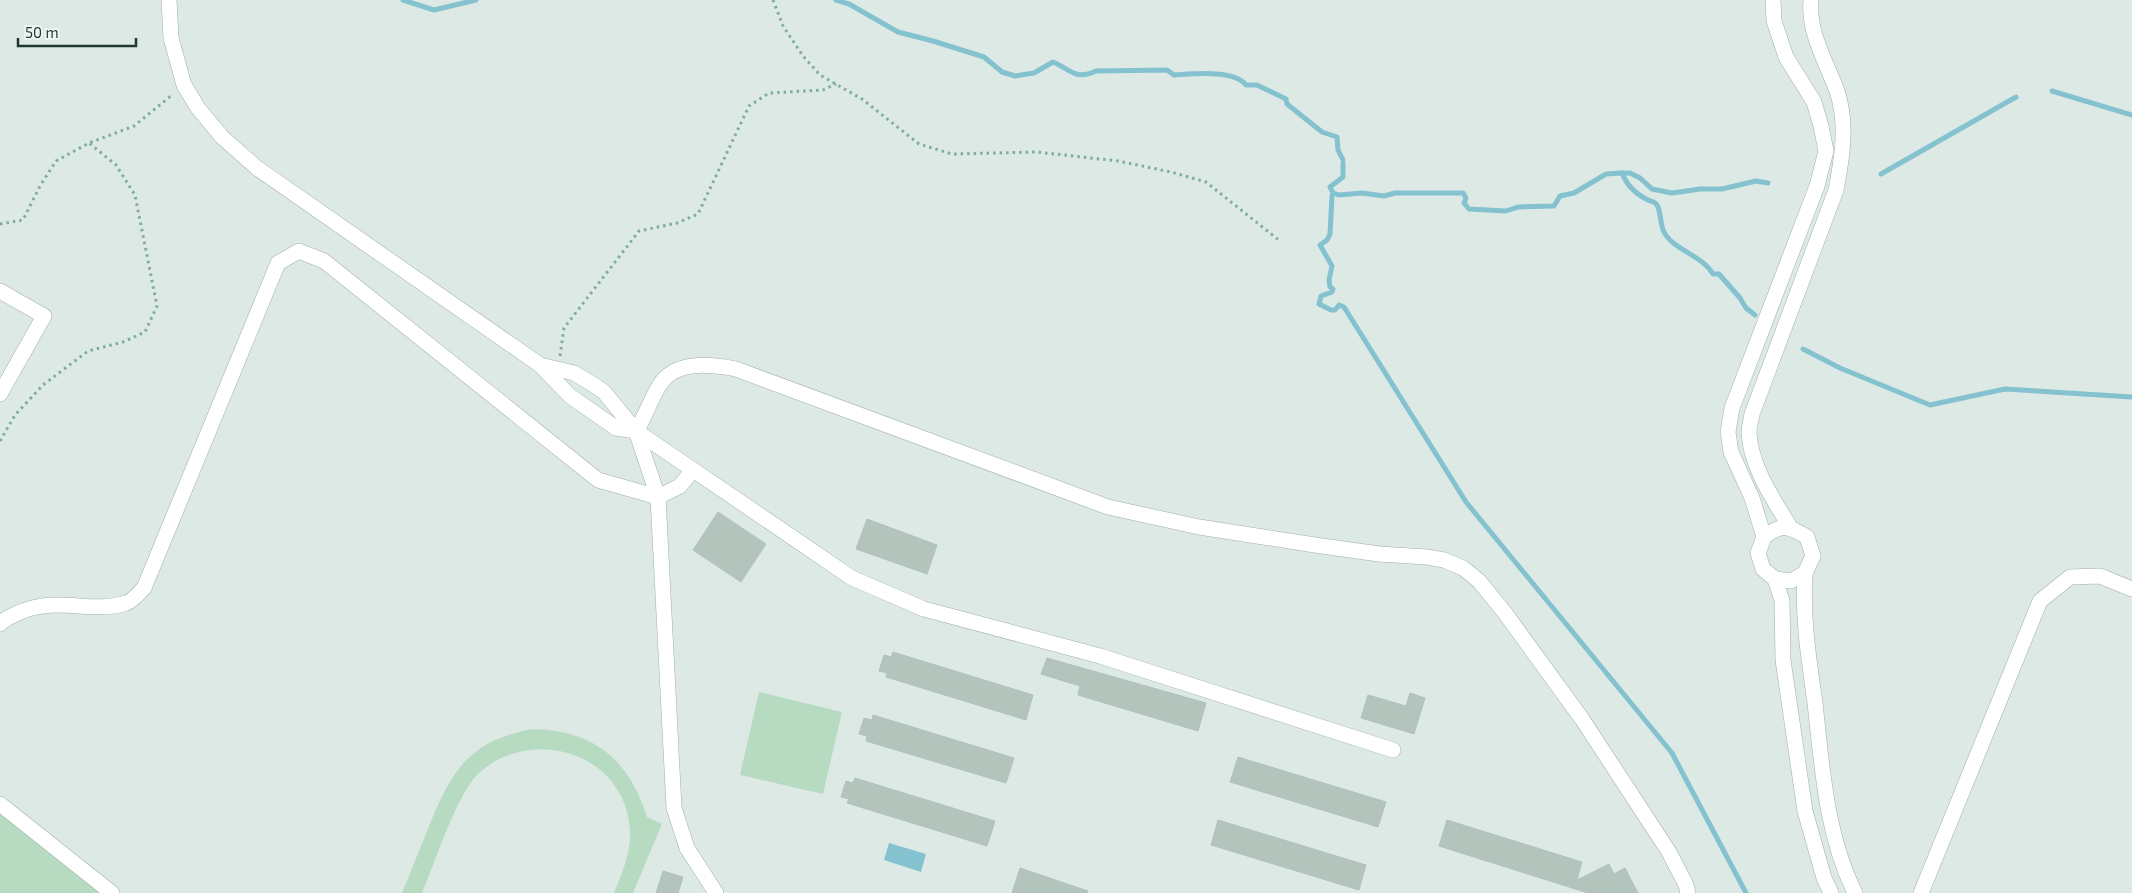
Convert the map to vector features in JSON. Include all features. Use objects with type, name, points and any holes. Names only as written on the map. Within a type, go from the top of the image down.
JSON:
[{"type":"street","points":[[170,0],[171,38],[184,85],[198,108],[222,137],[257,168],[540,365],[570,396],[616,428],[636,431]]},
{"type":"street","points":[[1764,537],[1752,498],[1730,452],[1728,432],[1732,408],[1817,186],[1826,152],[1814,102],[1786,56],[1774,21],[1773,0]]},
{"type":"street","points":[[1811,0],[1810,14],[1819,47],[1837,93],[1843,123],[1843,153],[1836,190],[1752,414],[1749,432],[1753,453],[1768,491],[1790,527],[1807,537],[1813,556],[1805,573],[1804,598],[1808,652],[1827,804],[1846,875],[1854,893]]},
{"type":"street","points":[[0,624],[4,619],[35,606],[63,604],[109,606],[128,603],[144,588],[278,263],[299,251],[324,261],[598,480],[658,497],[680,486],[692,471]]},
{"type":"street","points":[[0,291],[44,316],[0,394]]},
{"type":"street","points":[[540,365],[574,374],[594,385],[604,392],[636,431],[692,471],[852,578],[924,609],[1100,656],[1394,750]]},
{"type":"street","points":[[716,893],[687,848],[674,808],[658,497],[636,431],[659,386],[669,372],[691,366],[713,365],[736,369],[1108,507],[1199,526],[1315,546],[1378,554],[1435,558],[1462,568],[1479,581],[1505,613],[1582,719],[1669,852],[1686,885],[1688,893]]},
{"type":"street","points":[[1728,432],[1749,432]]},
{"type":"street","points":[[1790,527],[1776,528],[1764,537],[1758,553],[1763,569],[1776,580],[1782,600],[1783,660],[1805,811],[1824,878],[1831,893]]},
{"type":"street","points":[[1776,580],[1791,581],[1805,573]]},
{"type":"street","points":[[1921,893],[2040,601],[2070,578],[2100,576],[2132,589]]},
{"type":"street","points":[[0,804],[112,893]]},
{"type":"path","points":[[773,0],[783,26],[803,56],[820,75],[862,99],[919,144],[952,154],[1037,152],[1118,162],[1171,172],[1206,182],[1280,242]]},
{"type":"path","points":[[540,365],[560,358],[564,328],[639,231],[677,223],[698,214],[749,106],[769,93],[823,90],[836,84]]},
{"type":"path","points":[[0,224],[24,220],[40,186],[56,161],[89,143],[134,126],[184,85]]},
{"type":"path","points":[[0,441],[15,415],[43,385],[88,351],[123,342],[145,332],[157,306],[135,196],[116,164],[89,143]]},
{"type":"green space","points":[[759,692],[842,712],[823,794],[740,775]]},
{"type":"green space","points":[[532,729],[573,735],[590,742],[606,752],[619,764],[630,779],[647,817],[662,824],[633,893],[614,893],[623,870],[630,839],[625,804],[612,783],[595,766],[574,755],[550,750],[525,751],[501,758],[479,773],[463,796],[455,812],[422,893],[402,893],[437,806],[455,774],[478,750],[493,741],[510,734]]},
{"type":"green space","points":[[0,811],[103,893],[0,893]]},
{"type":"water","points":[[889,843],[926,854],[921,872],[884,860]]},
{"type":"building","points":[[718,512],[766,544],[741,582],[693,550]]},
{"type":"building","points":[[867,519],[937,545],[927,574],[856,549]]},
{"type":"building","points":[[893,652],[1033,695],[1026,720],[886,677],[887,673],[879,671],[884,655],[891,657]]},
{"type":"building","points":[[1047,658],[1206,703],[1198,731],[1078,695],[1080,686],[1041,674]]},
{"type":"building","points":[[1410,693],[1425,698],[1414,734],[1361,718],[1368,695],[1406,706]]},
{"type":"building","points":[[873,715],[1014,758],[1006,783],[866,741],[867,736],[859,734],[864,718],[872,720]]},
{"type":"building","points":[[1238,757],[1386,802],[1378,827],[1230,782]]},
{"type":"building","points":[[855,778],[995,821],[987,846],[847,803],[849,799],[841,797],[846,781],[853,783]]},
{"type":"building","points":[[1218,820],[1366,865],[1359,890],[1211,845]]},
{"type":"building","points":[[1447,820],[1582,862],[1577,880],[1609,864],[1614,874],[1625,868],[1638,893],[1588,893],[1439,846]]},
{"type":"building","points":[[1020,868],[1088,891],[1087,893],[1012,893]]},
{"type":"building","points":[[663,871],[683,877],[678,893],[656,893]]},
{"type":"waterway","points":[[403,0],[434,10],[476,0]]},
{"type":"waterway","points":[[836,0],[849,4],[898,32],[984,57],[1002,72],[1015,76],[1034,73],[1053,62],[1073,73],[1083,75],[1096,71],[1167,70],[1174,75],[1212,74],[1232,77],[1246,85],[1257,85],[1286,99],[1287,104],[1322,132],[1337,137],[1338,150],[1343,160]]},
{"type":"waterway","points":[[2052,91],[2132,115]]},
{"type":"waterway","points":[[1881,174],[2016,97]]},
{"type":"waterway","points":[[1343,164],[1343,177],[1330,187],[1333,193],[1339,195],[1362,193],[1384,196],[1395,193],[1463,193],[1466,198],[1464,203],[1469,209],[1506,211],[1518,207],[1554,206],[1560,196],[1574,193],[1606,174],[1630,173],[1640,178],[1652,189],[1672,193],[1700,189],[1722,189],[1756,181],[1768,183]]},
{"type":"waterway","points":[[1622,173],[1632,189],[1657,205],[1663,229],[1668,238],[1702,262],[1713,274],[1719,274],[1740,298],[1746,308],[1755,315]]},
{"type":"waterway","points":[[1332,196],[1330,234],[1327,240],[1320,245],[1332,266],[1329,280],[1330,287],[1333,289],[1332,292],[1321,296],[1319,304],[1331,310],[1335,310],[1339,305],[1344,307],[1466,502],[1672,753],[1746,893]]},
{"type":"waterway","points":[[1803,349],[1840,368],[1930,405],[2005,389],[2132,397]]}]
